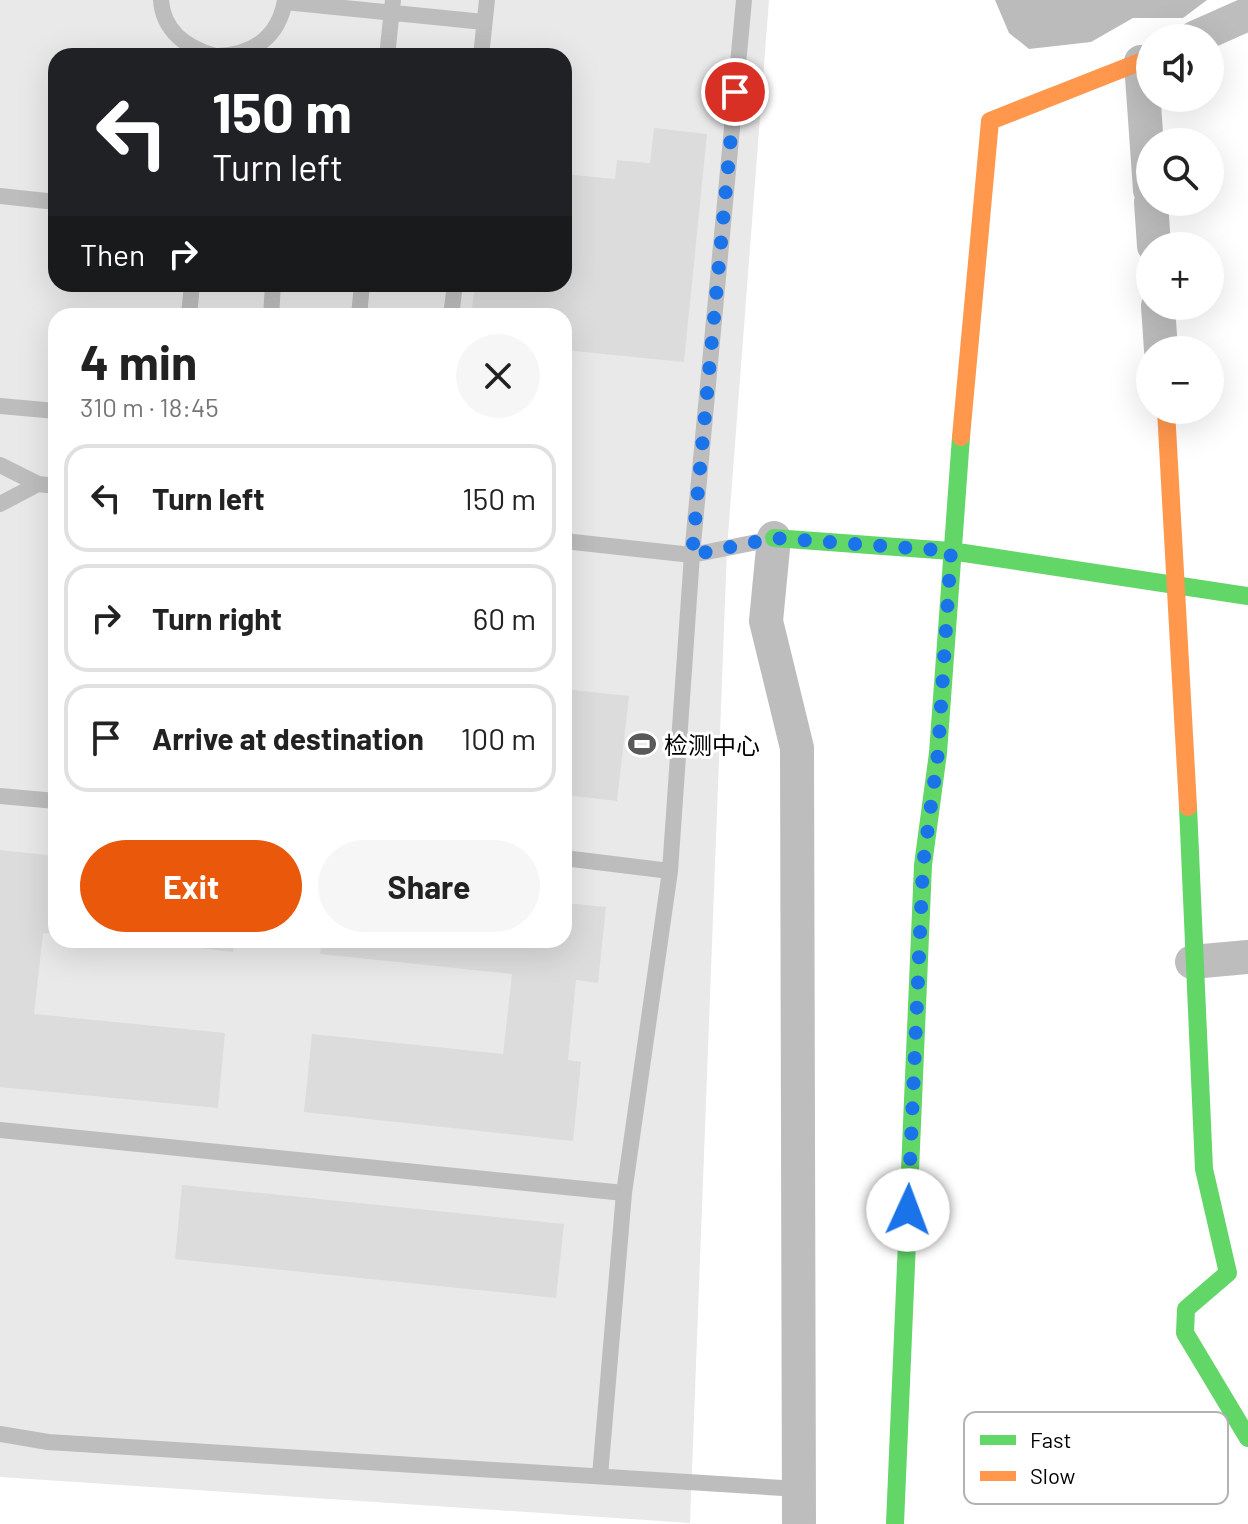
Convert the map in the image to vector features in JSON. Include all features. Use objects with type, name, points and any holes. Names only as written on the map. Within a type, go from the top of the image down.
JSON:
[{"type":"street","points":[[1224,25],[1248,14]]},
{"type":"street","points":[[895,1524],[923,865],[938,753],[951,551],[990,121],[1136,64]]},
{"type":"street","points":[[1167,424],[1178,586],[1192,962],[1204,1169],[1228,1273],[1186,1309],[1185,1333],[1248,1438]]},
{"type":"street","points":[[799,1524],[797,748],[766,621],[774,538],[951,551],[1248,596]]},
{"type":"street","points":[[1192,962],[1248,957]]},
{"type":"lane","points":[[161,0],[168,24],[192,48]]},
{"type":"lane","points":[[482,48],[487,0]]},
{"type":"lane","points":[[600,1476],[624,1193],[670,871],[692,555],[744,0]]},
{"type":"lane","points":[[254,48],[280,21],[285,1],[393,6],[484,22]]},
{"type":"lane","points":[[388,48],[393,6]]},
{"type":"lane","points":[[0,196],[48,198]]},
{"type":"lane","points":[[0,406],[48,410]]},
{"type":"lane","points":[[0,465],[38,484],[48,485]]},
{"type":"lane","points":[[0,504],[38,484]]},
{"type":"lane","points":[[572,542],[692,555],[774,538]]},
{"type":"lane","points":[[0,796],[48,800]]},
{"type":"lane","points":[[572,859],[670,871]]},
{"type":"lane","points":[[0,1130],[624,1193]]},
{"type":"lane","points":[[0,1434],[48,1442],[799,1489]]},
{"type":"shaded area","name":"检测中心","points":[[0,0],[769,0],[727,549],[690,1523],[0,1477]]},
{"type":"shaded area","points":[[995,0],[1207,0],[1183,18],[1133,18],[1091,42],[1029,49],[1009,33]]},
{"type":"building","points":[[654,128],[707,134],[684,362],[572,351],[572,308],[472,308],[474,292],[572,292],[572,175],[615,179],[617,160],[650,163]]},
{"type":"building","points":[[572,690],[629,696],[617,801],[572,796]]},
{"type":"building","points":[[0,850],[48,855],[48,933],[43,933],[34,1014],[225,1033],[218,1108],[0,1087]]},
{"type":"building","points":[[572,904],[606,907],[598,983],[576,980],[568,1060],[581,1062],[573,1141],[304,1112],[312,1034],[503,1054],[512,974],[320,954],[321,948],[572,948]]},
{"type":"building","points":[[200,948],[233,948],[233,952]]},
{"type":"building","points":[[182,1185],[564,1224],[556,1298],[175,1259]]},
{"type":"traffic: fast","points":[[895,1524],[923,865],[938,753],[961,437]]},
{"type":"traffic: fast","points":[[774,538],[951,551],[1248,596]]},
{"type":"traffic: fast","points":[[1188,807],[1204,1169],[1228,1273],[1186,1309],[1185,1333],[1248,1438]]},
{"type":"traffic: slow","points":[[961,437],[990,121],[1136,64]]},
{"type":"traffic: slow","points":[[1167,424],[1188,807]]},
{"type":"place","name":"检测中心","points":[[642,744]]},
{"type":"route","points":[[735,92],[692,555],[774,538],[951,551],[938,753],[923,865],[908,1210]]}]
